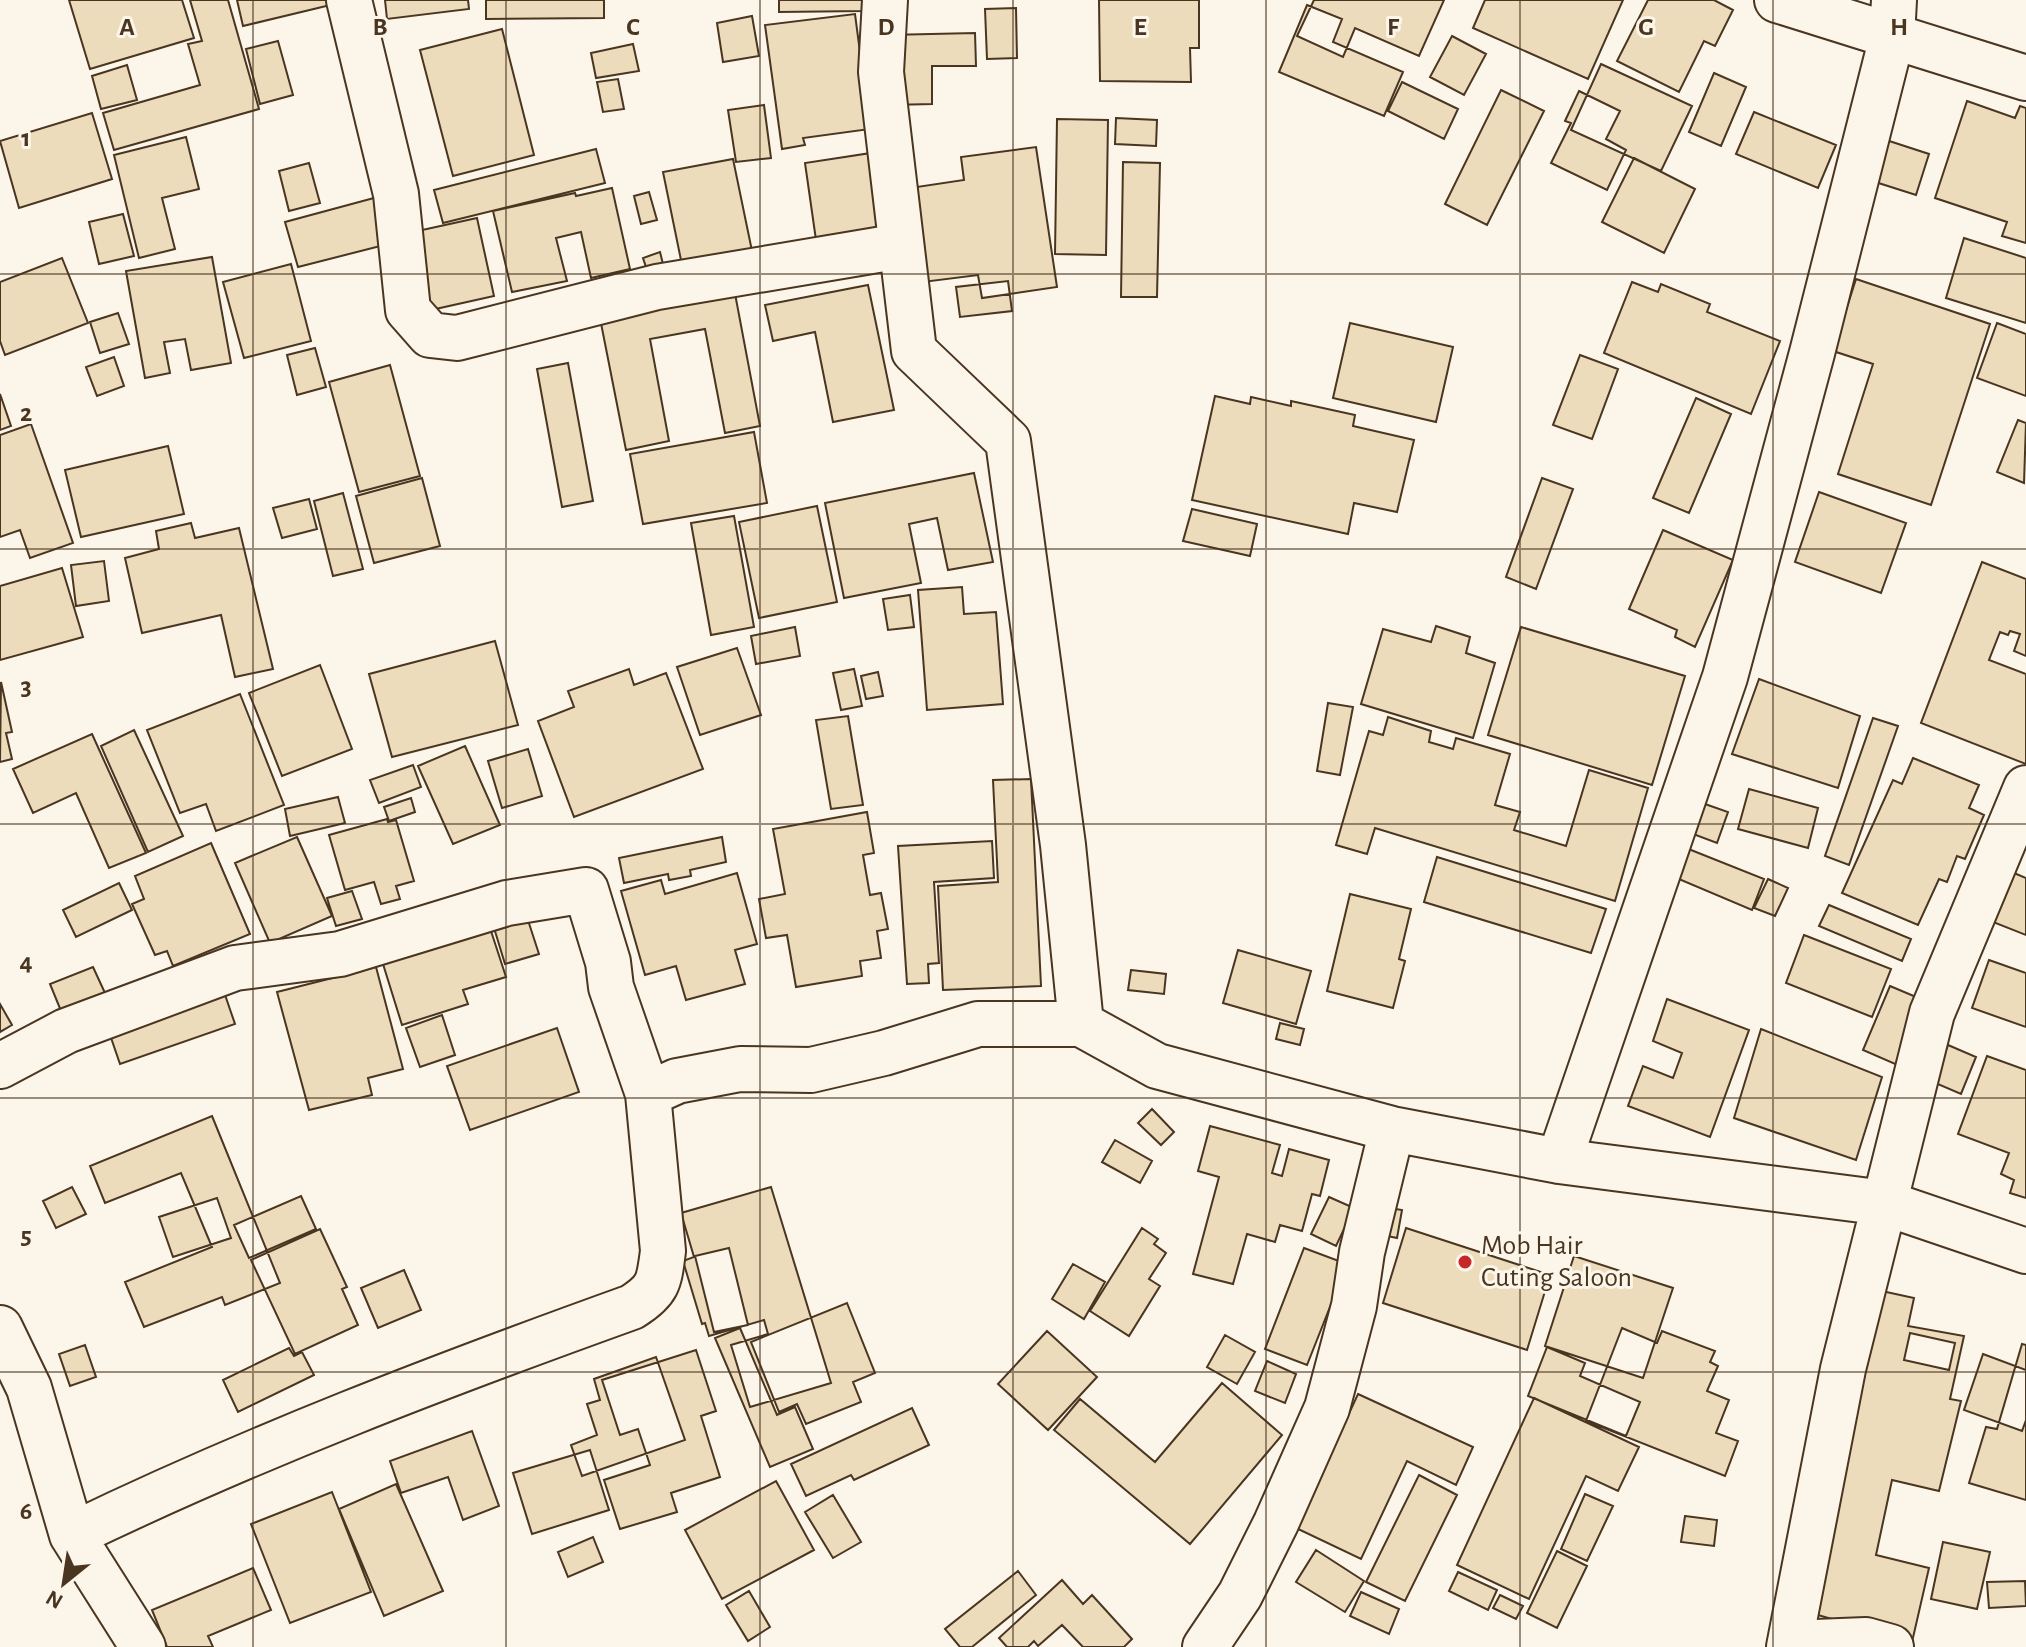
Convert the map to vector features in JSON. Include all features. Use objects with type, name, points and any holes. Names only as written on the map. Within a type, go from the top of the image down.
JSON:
[{"type":"street","points":[[349,0],[396,194],[408,310],[430,335],[457,338],[657,287],[901,246]]},
{"type":"street","points":[[885,0],[881,72],[914,351],[1008,441],[1063,845],[1081,1024]]},
{"type":"street","points":[[1777,0],[1893,18],[2026,78]]},
{"type":"street","points":[[1559,1161],[1725,677],[1812,353],[1893,18]]},
{"type":"street","points":[[1891,1647],[1866,1640],[1789,1645],[1843,1369],[1932,1013],[2026,788]]},
{"type":"street","points":[[0,1066],[66,1031],[235,968],[340,954],[507,903],[586,890],[608,962],[611,987],[648,1094],[663,1251],[660,1276],[653,1294],[632,1307],[456,1370],[132,1506],[72,1535]]},
{"type":"street","points":[[648,1094],[677,1081],[740,1069],[811,1070],[884,1053],[978,1024],[1081,1024],[1157,1066],[1392,1129],[1559,1161],[1885,1203],[2026,1251]]},
{"type":"street","points":[[1205,1647],[1240,1595],[1327,1408],[1354,1306],[1362,1252],[1392,1129]]},
{"type":"street","points":[[0,1328],[29,1388],[72,1535],[143,1647]]},
{"type":"building","points":[[69,0],[182,0],[194,38],[90,69]]},
{"type":"building","points":[[190,0],[228,0],[259,109],[114,150],[103,113],[200,85],[188,44],[202,41]]},
{"type":"building","points":[[237,0],[343,0],[343,2],[243,26]]},
{"type":"building","points":[[385,0],[468,0],[469,9],[387,19]]},
{"type":"building","points":[[486,0],[604,0],[604,18],[486,19]]},
{"type":"building","points":[[779,0],[864,0],[864,11],[779,12]]},
{"type":"building","points":[[1099,0],[1199,0],[1199,48],[1190,48],[1191,82],[1100,81]]},
{"type":"building","points":[[1314,0],[1444,0],[1419,56],[1355,28],[1343,57],[1297,36]]},
{"type":"building","points":[[1485,0],[1623,0],[1588,79],[1473,28]]},
{"type":"building","points":[[1648,0],[1714,0],[1733,10],[1715,46],[1704,41],[1679,92],[1617,61]]},
{"type":"building","points":[[1307,5],[1342,19],[1333,42],[1403,72],[1384,116],[1279,72]]},
{"type":"building","points":[[1016,8],[1017,58],[987,59],[985,9]]},
{"type":"building","points":[[855,14],[870,129],[803,138],[805,145],[782,149],[765,25]]},
{"type":"building","points":[[752,16],[759,56],[723,62],[717,23]]},
{"type":"building","points":[[502,29],[534,155],[453,176],[420,50]]},
{"type":"building","points":[[975,33],[976,66],[932,66],[932,104],[890,105],[887,35]]},
{"type":"building","points":[[1452,36],[1486,54],[1464,95],[1430,77]]},
{"type":"building","points":[[278,41],[293,95],[260,104],[246,49]]},
{"type":"building","points":[[633,44],[639,71],[596,78],[591,53]]},
{"type":"building","points":[[1601,64],[1692,106],[1661,171],[1571,130]]},
{"type":"building","points":[[127,65],[137,100],[101,109],[92,76]]},
{"type":"building","points":[[1714,73],[1746,87],[1721,146],[1689,132]]},
{"type":"building","points":[[618,79],[624,109],[603,112],[597,82]]},
{"type":"building","points":[[1402,82],[1458,109],[1444,139],[1388,111]]},
{"type":"building","points":[[1501,90],[1544,111],[1487,225],[1445,204]]},
{"type":"building","points":[[1579,91],[1620,111],[1606,139],[1626,150],[1607,190],[1551,163],[1571,123],[1565,121]]},
{"type":"building","points":[[1967,101],[2015,118],[2020,106],[2026,108],[2026,243],[2002,236],[2007,222],[1935,198]]},
{"type":"building","points":[[764,105],[771,158],[736,162],[728,110]]},
{"type":"building","points":[[1754,112],[1836,145],[1818,188],[1736,154]]},
{"type":"building","points":[[92,113],[112,179],[19,208],[0,141]]},
{"type":"building","points":[[1116,118],[1157,120],[1156,146],[1115,144]]},
{"type":"building","points":[[1057,119],[1108,120],[1106,255],[1055,254]]},
{"type":"building","points":[[186,137],[199,189],[162,198],[175,249],[139,258],[114,155]]},
{"type":"building","points":[[1880,138],[1929,154],[1916,195],[1866,179]]},
{"type":"building","points":[[1036,147],[1057,287],[982,298],[978,275],[923,282],[910,188],[964,180],[961,157]]},
{"type":"building","points":[[596,149],[605,183],[443,223],[434,190]]},
{"type":"building","points":[[871,153],[884,237],[817,247],[805,163]]},
{"type":"building","points":[[1634,158],[1695,189],[1664,253],[1602,222]]},
{"type":"building","points":[[733,159],[752,251],[682,265],[663,172]]},
{"type":"building","points":[[1123,162],[1160,163],[1157,297],[1121,297]]},
{"type":"building","points":[[309,163],[320,203],[289,211],[279,171]]},
{"type":"building","points":[[612,188],[630,269],[591,278],[581,232],[556,238],[567,281],[512,292],[493,211]]},
{"type":"building","points":[[649,192],[657,220],[641,224],[634,196]]},
{"type":"building","points":[[385,195],[396,242],[298,267],[285,222]]},
{"type":"building","points":[[123,214],[134,256],[99,264],[89,222]]},
{"type":"building","points":[[477,218],[494,296],[431,310],[413,232]]},
{"type":"building","points":[[1964,238],[2026,258],[2026,323],[1946,298]]},
{"type":"building","points":[[660,252],[665,272],[649,276],[643,258]]},
{"type":"building","points":[[212,257],[231,363],[191,370],[185,339],[164,342],[170,373],[145,378],[126,271]]},
{"type":"building","points":[[62,258],[88,323],[5,355],[0,341],[0,282]]},
{"type":"building","points":[[291,264],[311,341],[244,358],[223,282]]},
{"type":"building","points":[[1856,279],[1990,324],[1931,505],[1838,474],[1873,364],[1833,351]]},
{"type":"building","points":[[1008,281],[1012,311],[960,317],[956,287]]},
{"type":"building","points":[[1632,282],[1658,292],[1661,284],[1710,304],[1707,312],[1780,341],[1751,414],[1604,353]]},
{"type":"building","points":[[733,283],[760,426],[725,433],[705,329],[650,339],[669,441],[626,450],[598,308]]},
{"type":"building","points":[[868,285],[894,410],[833,422],[815,332],[773,341],[765,305]]},
{"type":"building","points":[[118,313],[129,344],[100,353],[90,322]]},
{"type":"building","points":[[1350,323],[1453,347],[1436,422],[1333,398]]},
{"type":"building","points":[[1997,323],[2026,334],[2026,396],[1977,378]]},
{"type":"building","points":[[315,348],[326,387],[297,395],[287,355]]},
{"type":"building","points":[[1580,355],[1618,369],[1592,439],[1553,425]]},
{"type":"building","points":[[114,357],[124,386],[97,396],[86,367]]},
{"type":"building","points":[[568,363],[593,501],[562,507],[537,369]]},
{"type":"building","points":[[390,365],[420,476],[359,492],[329,382]]},
{"type":"building","points":[[0,394],[11,426],[0,430]]},
{"type":"building","points":[[1215,396],[1250,404],[1251,397],[1291,406],[1291,401],[1355,415],[1353,426],[1414,440],[1397,512],[1354,503],[1348,534],[1192,500]]},
{"type":"building","points":[[1696,398],[1731,414],[1689,513],[1653,498]]},
{"type":"building","points":[[2018,420],[2026,423],[2024,483],[1997,472]]},
{"type":"building","points":[[31,424],[73,543],[30,558],[20,530],[0,537],[0,435]]},
{"type":"building","points":[[754,432],[767,503],[643,524],[630,454]]},
{"type":"building","points":[[168,446],[184,514],[81,537],[65,470]]},
{"type":"building","points":[[974,473],[993,562],[948,570],[937,518],[909,524],[921,583],[844,598],[825,503]]},
{"type":"building","points":[[422,478],[440,546],[374,563],[356,496]]},
{"type":"building","points":[[1542,478],[1573,489],[1536,589],[1506,577]]},
{"type":"building","points":[[1819,492],[1906,523],[1881,593],[1795,562]]},
{"type":"building","points":[[343,493],[363,569],[333,576],[314,501]]},
{"type":"building","points":[[309,499],[317,529],[282,538],[273,508]]},
{"type":"building","points":[[817,506],[837,602],[759,618],[739,522]]},
{"type":"building","points":[[1192,509],[1257,524],[1250,556],[1183,541]]},
{"type":"building","points":[[734,516],[754,627],[711,635],[691,523]]},
{"type":"building","points":[[191,523],[195,538],[239,528],[273,669],[235,677],[221,615],[142,633],[125,558],[159,549],[156,531]]},
{"type":"building","points":[[1663,530],[1733,560],[1695,647],[1675,637],[1677,630],[1629,609]]},
{"type":"building","points":[[104,561],[109,601],[76,606],[71,565]]},
{"type":"building","points":[[1982,562],[2026,579],[2026,656],[2014,651],[2020,634],[2000,632],[1989,660],[2026,674],[2026,764],[1921,723]]},
{"type":"building","points":[[62,568],[83,637],[0,660],[0,586]]},
{"type":"building","points":[[962,587],[964,614],[996,612],[1003,704],[927,710],[918,590]]},
{"type":"building","points":[[910,595],[914,627],[888,630],[883,599]]},
{"type":"building","points":[[1436,626],[1470,637],[1466,653],[1495,663],[1473,738],[1361,704],[1383,629],[1431,642]]},
{"type":"building","points":[[795,627],[800,656],[756,664],[751,636]]},
{"type":"building","points":[[1521,627],[1685,676],[1652,785],[1488,735]]},
{"type":"building","points":[[495,641],[518,725],[392,757],[369,674]]},
{"type":"building","points":[[737,648],[761,715],[700,735],[677,667]]},
{"type":"building","points":[[320,665],[352,749],[282,776],[249,693]]},
{"type":"building","points":[[629,669],[634,685],[666,673],[703,769],[574,817],[538,721],[574,707],[568,691]]},
{"type":"building","points":[[854,669],[862,706],[841,710],[833,673]]},
{"type":"building","points":[[878,672],[883,696],[866,699],[861,676]]},
{"type":"building","points":[[1759,679],[1860,716],[1838,788],[1732,754]]},
{"type":"building","points":[[1,682],[12,732],[6,733],[12,759],[0,762]]},
{"type":"building","points":[[240,694],[284,805],[216,831],[206,804],[180,813],[147,730]]},
{"type":"building","points":[[1328,703],[1353,707],[1340,775],[1317,771]]},
{"type":"building","points":[[848,716],[863,805],[831,809],[816,720]]},
{"type":"building","points":[[1388,717],[1431,731],[1429,742],[1453,749],[1456,738],[1510,754],[1495,805],[1520,812],[1514,830],[1566,846],[1589,770],[1648,788],[1615,901],[1375,828],[1367,854],[1336,845],[1369,731],[1383,735]]},
{"type":"building","points":[[1873,718],[1898,726],[1849,865],[1825,856]]},
{"type":"building","points":[[134,730],[183,836],[148,852],[101,746]]},
{"type":"building","points":[[92,734],[146,853],[109,868],[76,793],[33,813],[13,769]]},
{"type":"building","points":[[465,746],[500,825],[453,844],[418,766]]},
{"type":"building","points":[[528,749],[542,796],[502,808],[488,761]]},
{"type":"building","points":[[1913,758],[1979,785],[1969,808],[1984,815],[1965,859],[1957,856],[1947,882],[1939,879],[1918,925],[1842,893],[1893,780],[1902,784]]},
{"type":"building","points":[[413,765],[421,787],[379,803],[370,780]]},
{"type":"building","points":[[1031,779],[1041,986],[943,990],[938,886],[998,882],[993,780]]},
{"type":"building","points":[[1749,789],[1818,808],[1808,848],[1738,829]]},
{"type":"building","points":[[338,797],[345,823],[290,836],[285,809]]},
{"type":"building","points":[[411,798],[415,812],[389,821],[384,807]]},
{"type":"building","points":[[1705,804],[1728,812],[1717,843],[1693,834]]},
{"type":"building","points":[[867,812],[874,853],[863,855],[870,895],[881,893],[888,929],[877,931],[881,958],[860,961],[862,976],[796,987],[787,935],[766,938],[759,899],[785,894],[773,829]]},
{"type":"building","points":[[387,819],[388,822],[396,820],[414,881],[396,886],[400,899],[381,904],[374,882],[345,890],[329,835]]},
{"type":"building","points":[[297,837],[332,916],[270,943],[235,863]]},
{"type":"building","points":[[722,837],[726,862],[690,870],[691,876],[669,880],[668,874],[624,883],[619,858]]},
{"type":"building","points":[[992,841],[994,878],[934,882],[939,963],[928,964],[929,983],[907,984],[898,846]]},
{"type":"building","points":[[211,843],[250,934],[173,966],[167,951],[155,955],[132,904],[144,899],[135,876]]},
{"type":"building","points":[[1686,848],[1764,879],[1752,910],[1674,877]]},
{"type":"building","points":[[1437,857],[1606,909],[1591,953],[1424,902]]},
{"type":"building","points":[[737,873],[757,944],[735,950],[745,984],[686,1000],[676,966],[645,975],[621,891],[661,880],[665,894]]},
{"type":"building","points":[[2014,873],[2026,878],[2026,935],[1993,922]]},
{"type":"building","points":[[1768,879],[1788,888],[1775,916],[1754,908]]},
{"type":"building","points":[[119,883],[132,910],[76,937],[63,910]]},
{"type":"building","points":[[352,891],[362,919],[336,926],[327,898]]},
{"type":"building","points":[[1350,894],[1411,909],[1399,959],[1405,961],[1393,1008],[1327,991]]},
{"type":"building","points":[[1829,905],[1911,939],[1902,961],[1819,926]]},
{"type":"building","points":[[524,908],[539,954],[505,964],[491,918]]},
{"type":"building","points":[[491,931],[506,977],[463,990],[468,1004],[402,1025],[383,964]]},
{"type":"building","points":[[1804,935],[1891,969],[1872,1017],[1786,983]]},
{"type":"building","points":[[1238,950],[1311,971],[1296,1024],[1223,1003]]},
{"type":"building","points":[[1989,960],[2026,973],[2026,1027],[1972,1008]]},
{"type":"building","points":[[93,967],[105,993],[61,1011],[50,984]]},
{"type":"building","points":[[376,967],[403,1069],[368,1078],[372,1095],[309,1110],[277,992]]},
{"type":"building","points":[[1131,970],[1166,974],[1164,994],[1128,990]]},
{"type":"building","points":[[222,986],[235,1024],[120,1064],[107,1026]]},
{"type":"building","points":[[1890,986],[1928,1002],[1902,1067],[1863,1050]]},
{"type":"building","points":[[1667,999],[1749,1030],[1710,1137],[1628,1106],[1643,1066],[1673,1078],[1682,1053],[1653,1041]]},
{"type":"building","points":[[0,1004],[12,1025],[0,1032]]},
{"type":"building","points":[[442,1015],[455,1055],[420,1067],[406,1028]]},
{"type":"building","points":[[1280,1023],[1304,1029],[1300,1045],[1276,1039]]},
{"type":"building","points":[[557,1028],[579,1092],[470,1130],[447,1066]]},
{"type":"building","points":[[1761,1029],[1882,1077],[1856,1160],[1734,1118]]},
{"type":"building","points":[[1948,1045],[1976,1057],[1961,1094],[1933,1082]]},
{"type":"building","points":[[1987,1056],[2026,1070],[2026,1198],[2010,1193],[2014,1180],[2001,1174],[2009,1153],[1958,1134]]},
{"type":"building","points":[[1152,1109],[1174,1132],[1161,1145],[1138,1123]]},
{"type":"building","points":[[212,1116],[280,1283],[225,1305],[222,1297],[144,1327],[125,1282],[212,1247],[181,1173],[105,1203],[90,1166]]},
{"type":"building","points":[[1210,1126],[1280,1145],[1272,1173],[1282,1176],[1289,1149],[1329,1160],[1320,1196],[1312,1194],[1302,1231],[1280,1225],[1275,1242],[1247,1234],[1233,1284],[1193,1274],[1219,1177],[1198,1171]]},
{"type":"building","points":[[1115,1140],[1152,1161],[1140,1183],[1102,1162]]},
{"type":"building","points":[[72,1187],[86,1214],[56,1228],[43,1201]]},
{"type":"building","points":[[771,1187],[831,1383],[750,1407],[731,1345],[768,1334],[764,1320],[709,1336],[705,1323],[702,1324],[683,1261],[694,1257],[681,1213]]},
{"type":"building","points":[[301,1196],[316,1229],[249,1258],[234,1225]]},
{"type":"building","points":[[1329,1197],[1354,1208],[1336,1246],[1311,1234]]},
{"type":"building","points":[[217,1198],[231,1238],[173,1257],[159,1217]]},
{"type":"building","points":[[1378,1206],[1402,1210],[1397,1238],[1373,1233]]},
{"type":"building","points":[[1142,1228],[1158,1239],[1154,1244],[1166,1253],[1149,1279],[1160,1286],[1129,1336],[1090,1311]]},
{"type":"building","points":[[1406,1228],[1550,1275],[1527,1350],[1383,1303]]},
{"type":"building","points":[[320,1229],[347,1287],[342,1289],[358,1325],[295,1354],[251,1260]]},
{"type":"building","points":[[729,1248],[748,1325],[714,1332],[695,1256]]},
{"type":"building","points":[[1304,1248],[1347,1264],[1307,1365],[1265,1349]]},
{"type":"building","points":[[1574,1256],[1673,1288],[1643,1378],[1545,1346]]},
{"type":"building","points":[[1073,1264],[1105,1282],[1084,1319],[1052,1299]]},
{"type":"building","points":[[404,1270],[421,1310],[378,1328],[361,1288]]},
{"type":"building","points":[[1845,1283],[1914,1298],[1908,1326],[1964,1336],[1950,1399],[1961,1401],[1939,1491],[1892,1480],[1876,1555],[1929,1568],[1912,1642],[1783,1605]],"holes":[[[1910,1333],[1955,1343],[1949,1370],[1904,1360]]]},
{"type":"building","points":[[847,1303],[875,1373],[853,1382],[861,1402],[806,1424],[797,1404],[779,1412],[751,1342]]},
{"type":"building","points":[[740,1328],[777,1415],[795,1407],[813,1449],[770,1467],[715,1338]]},
{"type":"building","points":[[1622,1328],[1657,1343],[1662,1331],[1715,1351],[1710,1362],[1718,1366],[1707,1391],[1729,1400],[1716,1433],[1738,1441],[1725,1476],[1586,1421]]},
{"type":"building","points":[[1047,1331],[1097,1377],[1048,1430],[998,1384]]},
{"type":"building","points":[[1225,1335],[1255,1352],[1237,1384],[1207,1367]]},
{"type":"building","points":[[2022,1344],[2026,1345],[2026,1500],[1969,1483],[1986,1427],[1997,1429]]},
{"type":"building","points":[[85,1345],[96,1377],[70,1386],[59,1354]]},
{"type":"building","points":[[1547,1347],[1585,1363],[1580,1376],[1640,1402],[1626,1436],[1528,1396]]},
{"type":"building","points":[[289,1348],[294,1356],[302,1352],[314,1375],[238,1412],[223,1380]]},
{"type":"building","points":[[696,1350],[716,1411],[701,1416],[720,1477],[671,1493],[677,1512],[620,1529],[604,1480],[650,1465],[638,1429],[620,1435],[602,1380]]},
{"type":"building","points":[[1983,1354],[2026,1370],[2026,1420],[2022,1431],[1964,1410]]},
{"type":"building","points":[[656,1357],[685,1440],[582,1476],[571,1445],[597,1435],[587,1404],[600,1400],[594,1379]]},
{"type":"building","points":[[1267,1361],[1296,1374],[1285,1403],[1255,1391]]},
{"type":"building","points":[[1222,1383],[1282,1435],[1190,1544],[1054,1430],[1080,1399],[1155,1462]]},
{"type":"building","points":[[1358,1394],[1473,1447],[1456,1485],[1407,1461],[1361,1559],[1296,1528]]},
{"type":"building","points":[[1534,1398],[1639,1447],[1618,1491],[1586,1476],[1529,1599],[1457,1565]]},
{"type":"building","points":[[912,1408],[929,1445],[854,1480],[851,1475],[806,1496],[791,1464]]},
{"type":"building","points":[[472,1431],[499,1506],[463,1520],[448,1477],[401,1493],[390,1461]]},
{"type":"building","points":[[590,1450],[609,1510],[532,1534],[513,1473]]},
{"type":"building","points":[[1419,1475],[1457,1495],[1405,1601],[1366,1582]]},
{"type":"building","points":[[776,1481],[814,1550],[722,1599],[685,1530]]},
{"type":"building","points":[[396,1484],[443,1591],[384,1616],[339,1509]]},
{"type":"building","points":[[332,1492],[371,1592],[290,1623],[251,1524]]},
{"type":"building","points":[[1585,1494],[1613,1506],[1587,1561],[1561,1549]]},
{"type":"building","points":[[833,1495],[861,1542],[833,1558],[805,1512]]},
{"type":"building","points":[[1685,1516],[1717,1520],[1714,1546],[1681,1542]]},
{"type":"building","points":[[593,1537],[603,1562],[568,1577],[558,1552]]},
{"type":"building","points":[[1943,1542],[1990,1552],[1977,1609],[1931,1599]]},
{"type":"building","points":[[1316,1550],[1364,1581],[1345,1612],[1296,1582]]},
{"type":"building","points":[[1557,1551],[1587,1566],[1557,1628],[1527,1613]]},
{"type":"building","points":[[253,1568],[271,1610],[208,1636],[213,1647],[167,1647],[152,1610]]},
{"type":"building","points":[[1018,1571],[1036,1595],[972,1647],[960,1647],[945,1629]]},
{"type":"building","points":[[1458,1572],[1497,1590],[1488,1610],[1449,1591]]},
{"type":"building","points":[[1062,1580],[1083,1604],[1092,1595],[1132,1639],[1124,1647],[1083,1647],[1062,1625],[1038,1646],[1034,1641],[1028,1647],[1007,1647],[999,1638]]},
{"type":"building","points":[[2025,1581],[2026,1606],[1989,1608],[1987,1582]]},
{"type":"building","points":[[749,1591],[770,1627],[748,1641],[726,1605]]},
{"type":"building","points":[[1361,1592],[1399,1609],[1389,1634],[1350,1616]]},
{"type":"building","points":[[1500,1595],[1523,1606],[1516,1619],[1493,1608]]},
{"type":"place","name":"Mob Hair Cuting Saloon","points":[[1465,1262]]}]
